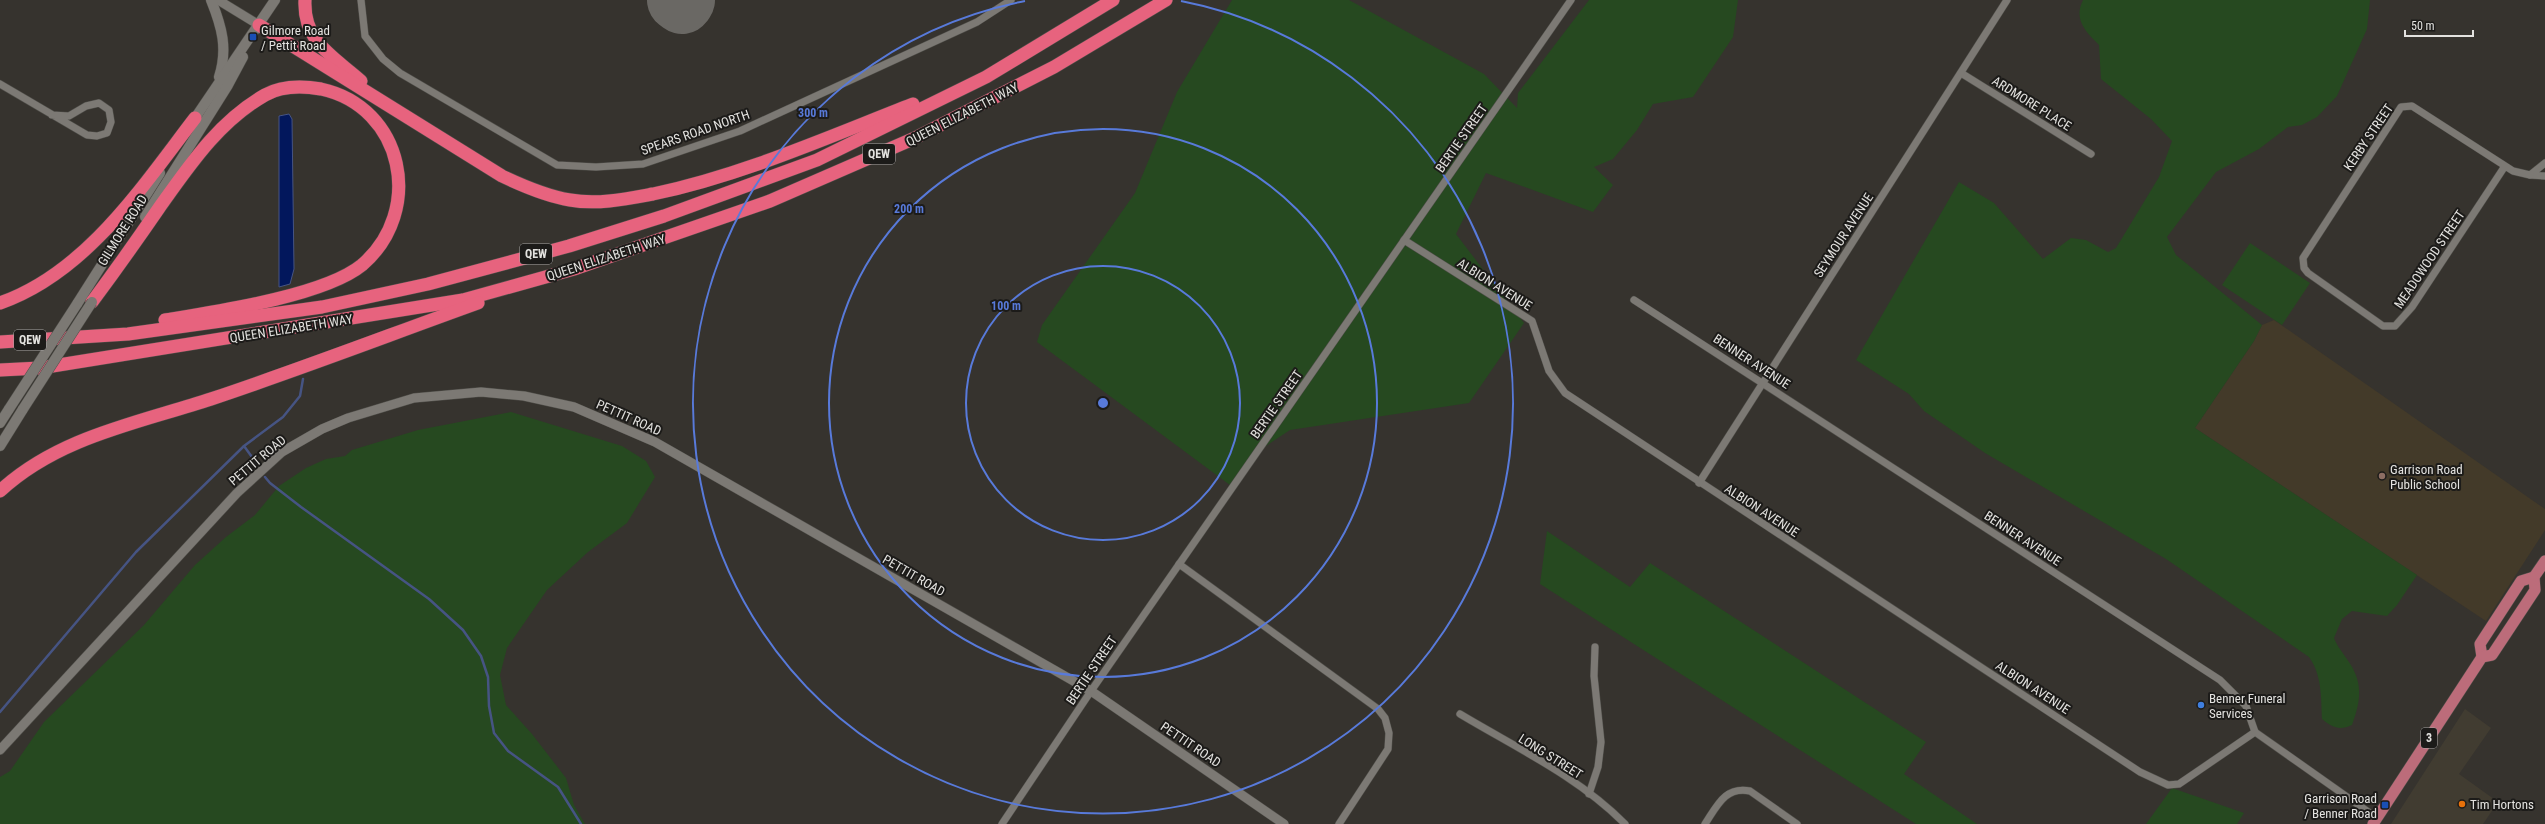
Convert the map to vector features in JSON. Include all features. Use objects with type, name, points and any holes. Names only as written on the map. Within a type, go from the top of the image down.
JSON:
[{"type":"highway","points":[[305,0],[304,17],[312,38],[390,107]]},
{"type":"highway","name":"QUEEN ELIZABETH WAY","points":[[0,342],[128,334],[322,307],[428,284],[569,246],[664,216],[817,160],[986,77],[1113,0]]},
{"type":"highway","name":"QUEEN ELIZABETH WAY","points":[[0,370],[40,368],[463,300],[574,269],[770,202],[915,138],[1054,68],[1166,0]]},
{"type":"highway","points":[[259,25],[502,176],[528,188],[570,200],[617,201],[685,187],[733,173],[986,77]]},
{"type":"highway","points":[[60,338],[235,308],[316,287],[361,265],[385,239],[398,205],[399,172],[395,154],[385,134],[365,111],[353,102],[332,92],[310,87],[288,88],[267,94],[234,116],[209,142],[92,302]]},
{"type":"highway","points":[[0,303],[21,295],[53,275],[80,254],[146,183],[195,118]]},
{"type":"highway","points":[[0,491],[18,474],[46,457],[90,437],[212,399],[574,269]]},
{"type":"highway","points":[[0,374],[40,368]]},
{"type":"main road","points":[[211,0],[224,36],[222,66],[216,87]]},
{"type":"main road","name":"GILMORE ROAD","points":[[0,423],[195,118],[275,0]]},
{"type":"main road","name":"GILMORE ROAD","points":[[0,446],[228,85],[259,25]]},
{"type":"main road","name":"3","points":[[2375,821],[2482,658],[2492,655],[2535,590],[2534,577],[2545,561]]},
{"type":"main road","name":"3","points":[[2482,658],[2478,647],[2522,580],[2534,577]]},
{"type":"street","points":[[218,0],[259,25]]},
{"type":"street","name":"SPEARS ROAD NORTH","points":[[361,0],[365,36],[383,60],[400,74],[557,165],[596,167],[643,164],[740,131],[976,22],[1011,0]]},
{"type":"street","name":"BERTIE STREET","points":[[1002,824],[1090,691],[1571,0]]},
{"type":"street","name":"SEYMOUR AVENUE","points":[[1699,484],[2007,0]]},
{"type":"street","name":"ARDMORE PLACE","points":[[1961,73],[2091,154]]},
{"type":"street","points":[[0,84],[52,115],[87,135],[97,136],[107,133],[112,122],[109,110],[99,104],[86,106],[69,116],[52,115]]},
{"type":"street","name":"KERBY STREET","points":[[2303,263],[2304,258],[2401,107],[2412,106],[2505,166]]},
{"type":"street","points":[[2530,175],[2545,163]]},
{"type":"street","points":[[2505,166],[2519,174],[2545,176]]},
{"type":"street","name":"MEADOWOOD STREET","points":[[2303,263],[2308,273],[2384,326],[2395,326],[2412,307],[2505,166]]},
{"type":"street","name":"ALBION AVENUE","points":[[1404,240],[1532,321],[1549,371],[1565,393],[1699,484],[2140,772],[2168,785],[2179,784],[2255,732]]},
{"type":"street","name":"BENNER AVENUE","points":[[1634,300],[2220,680],[2246,706],[2255,732]]},
{"type":"street","name":"PETTIT ROAD","points":[[0,750],[237,492],[282,452],[322,429],[348,418],[414,398],[481,392],[524,396],[574,407],[655,442],[1090,691],[1284,824]]},
{"type":"street","points":[[1179,564],[1378,709],[1385,718],[1390,733],[1388,749],[1339,824]]},
{"type":"street","points":[[1589,794],[1598,767],[1601,742],[1594,676],[1595,647]]},
{"type":"street","name":"LONG STREET","points":[[1460,714],[1589,794],[1608,807],[1625,824]]},
{"type":"street","points":[[2255,732],[2375,821]]},
{"type":"street","points":[[1705,824],[1722,798],[1731,792],[1742,790],[1750,791],[1797,824]]},
{"type":"shaded area","points":[[289,114],[292,119],[294,269],[290,284],[279,287],[279,116]]},
{"type":"shaded area","name":"Garrison Road Public School","points":[[2274,320],[2545,509],[2545,530],[2486,621],[2195,428],[2254,341],[2262,325]]},
{"type":"shaded area","points":[[2465,709],[2491,728],[2459,774],[2498,802],[2483,824],[2391,824]]},
{"type":"green space","points":[[1232,0],[1349,0],[1484,74],[1517,108],[1518,93],[1589,0],[1738,0],[1733,37],[1693,97],[1653,104],[1637,130],[1613,159],[1594,167],[1613,185],[1593,212],[1486,173],[1456,234],[1524,323],[1469,403],[1290,430],[1263,448],[1234,488],[1037,342],[1042,325],[1135,193],[1177,92]]},
{"type":"green space","points":[[2083,0],[2370,0],[2367,29],[2337,96],[2317,117],[2302,125],[2288,127],[2259,149],[2216,172],[2167,237],[2176,255],[2262,325],[2254,341],[2195,428],[2417,575],[2397,605],[2387,616],[2352,611],[2342,619],[2334,638],[2353,668],[2359,686],[2358,706],[2352,725],[2347,727],[2339,728],[2322,719],[2319,679],[2309,657],[2166,559],[1985,453],[1924,411],[1909,394],[1856,360],[1959,182],[1994,203],[2043,259],[2071,238],[2086,240],[2108,252],[2116,248],[2159,177],[2172,141],[2151,119],[2101,79],[2099,45],[2082,25],[2080,20],[2080,7]]},
{"type":"green space","points":[[2250,243],[2310,283],[2282,325],[2222,285]]},
{"type":"green space","points":[[511,412],[622,446],[646,461],[655,477],[627,523],[588,552],[547,590],[507,648],[500,675],[506,705],[532,734],[566,778],[574,805],[585,824],[0,824],[0,777],[10,771],[44,722],[144,625],[195,565],[226,537],[255,515],[279,486],[306,468],[326,459],[345,456],[352,450],[418,430]]},
{"type":"green space","points":[[1547,531],[1630,587],[1650,563],[1926,742],[1904,774],[1977,824],[1916,824],[1540,584]]},
{"type":"green space","points":[[2172,788],[2244,813],[2237,824],[2146,824]]},
{"type":"waterway","points":[[0,712],[136,552],[244,446],[283,417],[300,396],[303,379]]},
{"type":"waterway","points":[[244,446],[257,464]]},
{"type":"waterway","points":[[265,477],[270,483],[301,507],[429,599],[463,630],[481,656],[488,677],[489,706],[494,733],[508,751],[558,787],[581,824]]},
{"type":"runway","points":[[678,0],[682,3],[684,0]]},
{"type":"place","name":"Gilmore Road / Pettit Road","points":[[253,37]]},
{"type":"place","name":"Garrison Road Public School","points":[[2382,476]]},
{"type":"place","name":"Benner Funeral Services","points":[[2201,705]]},
{"type":"place","name":"Tim Hortons","points":[[2462,804]]},
{"type":"place","name":"Garrison Road / Benner Road","points":[[2385,805]]}]
